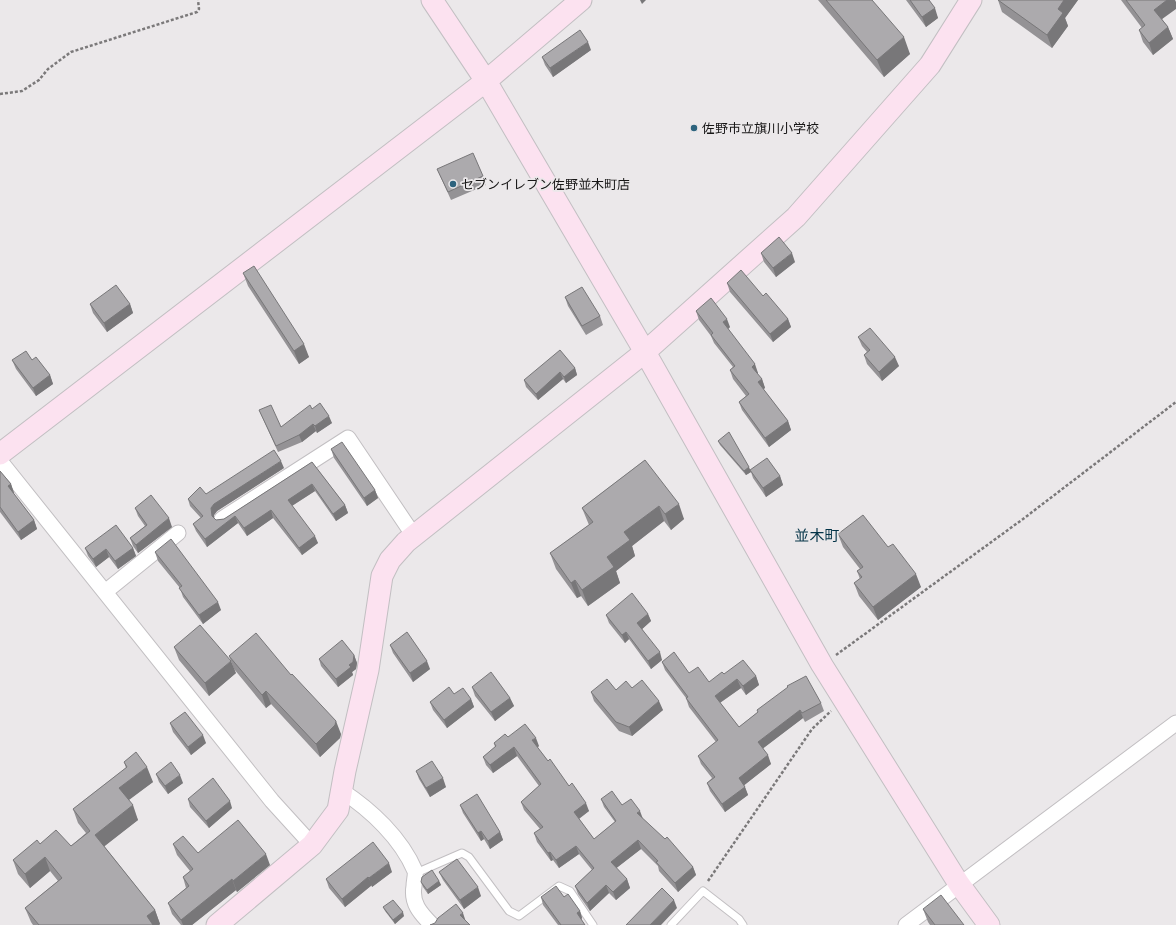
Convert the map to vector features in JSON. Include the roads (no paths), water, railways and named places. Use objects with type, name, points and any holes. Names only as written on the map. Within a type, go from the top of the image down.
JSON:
[{"type":"street","points":[[432,0],[486,81],[645,352],[843,700],[959,884],[989,925]]},
{"type":"street","points":[[0,454],[486,81],[581,0]]},
{"type":"street","points":[[217,925],[312,845],[338,810],[368,670],[382,576],[390,560],[414,536],[645,352],[796,218],[930,65],[971,0]]},
{"type":"street","points":[[222,519],[348,438],[414,536]]},
{"type":"street","points":[[0,461],[272,801],[312,845]]},
{"type":"street","points":[[105,592],[178,533]]},
{"type":"street","points":[[906,925],[1176,723]]},
{"type":"street","points":[[342,791],[364,806],[400,845],[416,873],[412,897],[423,916],[432,925]]},
{"type":"lane","points":[[416,873],[462,853],[469,857],[509,911],[519,916],[559,886],[570,891],[593,925]]},
{"type":"lane","points":[[671,925],[703,891],[739,919],[743,925]]},
{"type":"place","name":"佐野市立旗川小学校","points":[[694,128]]},
{"type":"place","name":"セブンイレブン佐野並木町店","points":[[453,184]]},
{"type":"district","name":"並木町","points":[[817,536]]}]
